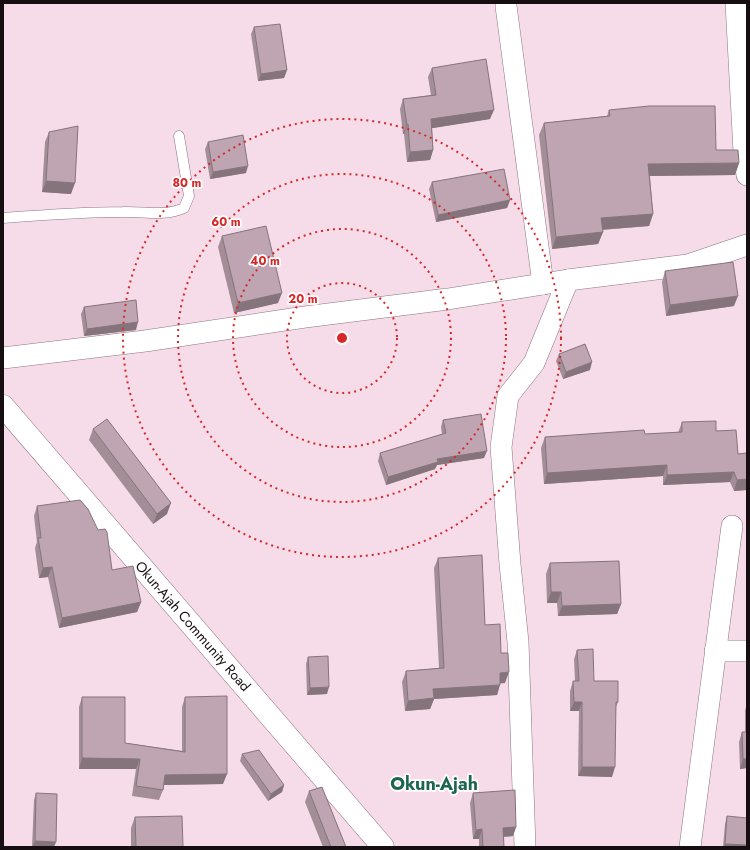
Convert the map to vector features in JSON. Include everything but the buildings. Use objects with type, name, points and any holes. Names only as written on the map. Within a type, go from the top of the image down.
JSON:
[{"type":"street","points":[[736,3],[744,152],[747,175]]},
{"type":"street","points":[[506,6],[542,284]]},
{"type":"street","points":[[3,358],[145,341],[305,317],[448,299],[568,280],[688,265],[747,245]]},
{"type":"street","points":[[525,847],[518,642],[501,447],[508,396],[534,363],[568,280]]},
{"type":"street","name":"Okun-Ajah Community Road","points":[[3,406],[383,847]]},
{"type":"street","points":[[690,847],[732,526]]},
{"type":"street","points":[[715,651],[747,651]]},
{"type":"lane","points":[[3,218],[123,212],[162,213],[173,212],[184,208],[189,196],[180,136]]},
{"type":"district","name":"Okun-Ajah","points":[[434,784]]}]
